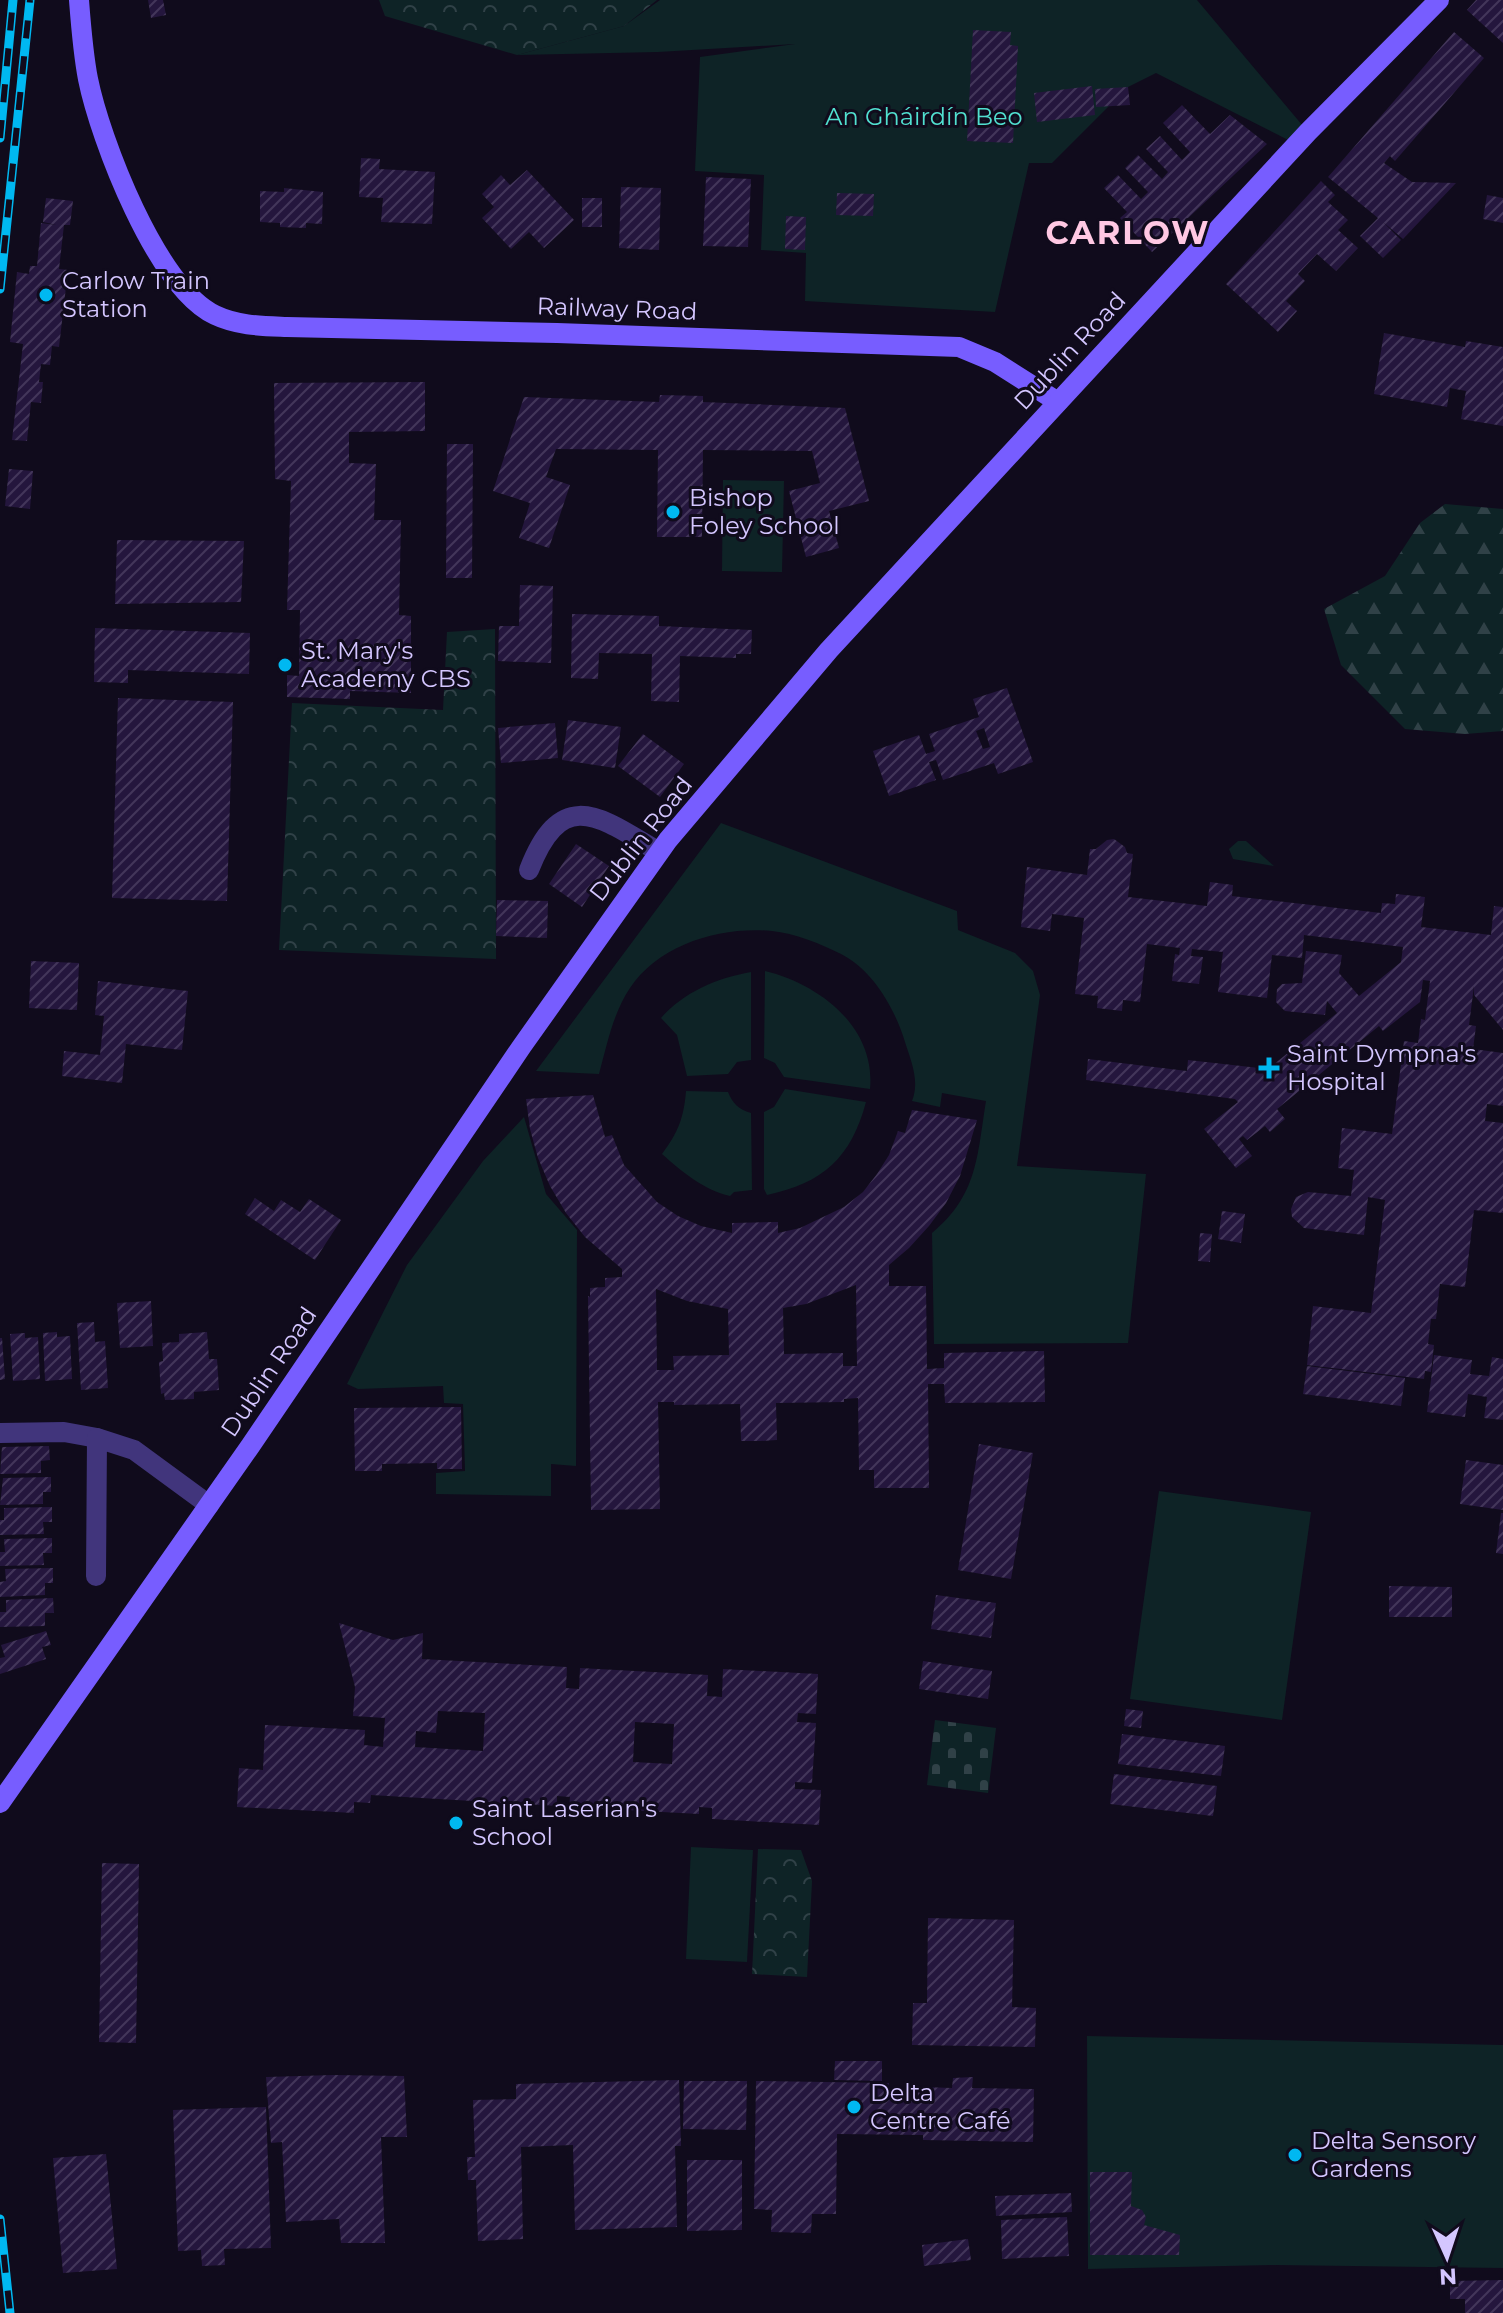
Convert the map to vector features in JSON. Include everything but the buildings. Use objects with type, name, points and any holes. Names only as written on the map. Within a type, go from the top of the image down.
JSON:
[{"type":"main road","name":"Railway Road","points":[[79,0],[88,80],[116,167],[148,236],[175,278],[212,314],[247,325],[959,347],[995,362],[1058,402]]},
{"type":"main road","name":"Dublin Road","points":[[0,1803],[659,852],[829,650],[1308,132],[1439,0]]},
{"type":"street","points":[[529,870],[538,847],[549,833],[565,818],[578,815],[593,816],[616,826],[659,852]]},
{"type":"street","points":[[0,1433],[64,1432],[97,1438],[134,1450],[209,1505]]},
{"type":"street","points":[[96,1576],[97,1438]]},
{"type":"green space","points":[[379,0],[657,0],[624,26],[517,55],[385,16]]},
{"type":"green space","name":"An Gháirdín Beo","points":[[660,0],[1197,0],[1308,132],[1298,145],[1156,73],[1128,87],[1052,163],[1029,163],[995,312],[805,301],[806,253],[761,250],[764,175],[695,171],[700,57],[795,44],[658,52],[517,55],[624,26]]},
{"type":"green space","points":[[723,480],[784,481],[782,572],[722,571]]},
{"type":"green space","points":[[1445,504],[1503,509],[1503,731],[1465,734],[1405,729],[1341,665],[1324,609],[1385,576],[1420,523]]},
{"type":"green space","points":[[495,629],[496,959],[279,950],[292,703],[443,710],[447,632]]},
{"type":"green space","points":[[721,823],[957,911],[958,930],[1015,953],[1033,971],[1040,995],[1017,1166],[1146,1174],[1128,1343],[934,1344],[932,1233],[959,1204],[967,1189],[977,1157],[986,1101],[942,1093],[940,1107],[912,1101],[914,1071],[901,1029],[889,1004],[863,970],[833,950],[772,931],[732,932],[693,941],[657,960],[630,988],[615,1019],[599,1074],[536,1071]]},
{"type":"green space","points":[[1238,841],[1246,841],[1274,866],[1233,859],[1229,849]]},
{"type":"green space","points":[[765,971],[805,986],[840,1012],[864,1046],[870,1089],[784,1077],[775,1063],[764,1058]]},
{"type":"green space","points":[[751,972],[751,1060],[737,1062],[728,1074],[687,1076],[677,1035],[661,1018],[680,1001],[702,988]]},
{"type":"green space","points":[[785,1089],[866,1102],[852,1138],[832,1165],[804,1183],[767,1195],[764,1189],[764,1112],[774,1107]]},
{"type":"green space","points":[[686,1091],[728,1092],[736,1106],[751,1113],[752,1190],[734,1192],[730,1196],[720,1193],[694,1180],[662,1154],[679,1124]]},
{"type":"green space","points":[[524,1117],[546,1194],[577,1230],[576,1466],[551,1464],[551,1496],[436,1494],[436,1473],[465,1471],[463,1404],[444,1403],[443,1386],[358,1389],[347,1384],[407,1265],[483,1161]]},
{"type":"green space","points":[[1159,1491],[1311,1512],[1282,1720],[1130,1699]]},
{"type":"green space","points":[[935,1720],[996,1728],[988,1793],[927,1785]]},
{"type":"green space","points":[[691,1847],[753,1850],[747,1962],[686,1959]]},
{"type":"green space","points":[[758,1849],[801,1850],[812,1881],[807,1977],[752,1974]]},
{"type":"green space","name":"Delta Sensory Gardens","points":[[1087,2036],[1503,2045],[1503,2268],[1275,2265],[1088,2269]]},
{"type":"railway","points":[[0,138],[13,0]]},
{"type":"railway","points":[[0,289],[30,0]]},
{"type":"railway","points":[[0,2219],[10,2313]]},
{"type":"place","name":"Carlow Train Station","points":[[46,295]]},
{"type":"place","name":"Bishop Foley School","points":[[673,512]]},
{"type":"place","name":"St. Mary's Academy CBS","points":[[285,665]]},
{"type":"place","name":"Saint Dympna's Hospital","points":[[1269,1068]]},
{"type":"place","name":"Saint Laserian's School","points":[[456,1823]]},
{"type":"place","name":"Delta Centre Café","points":[[854,2107]]},
{"type":"place","name":"Delta Sensory Gardens","points":[[1295,2155]]},
{"type":"district","name":"CARLOW","points":[[1128,233]]}]
